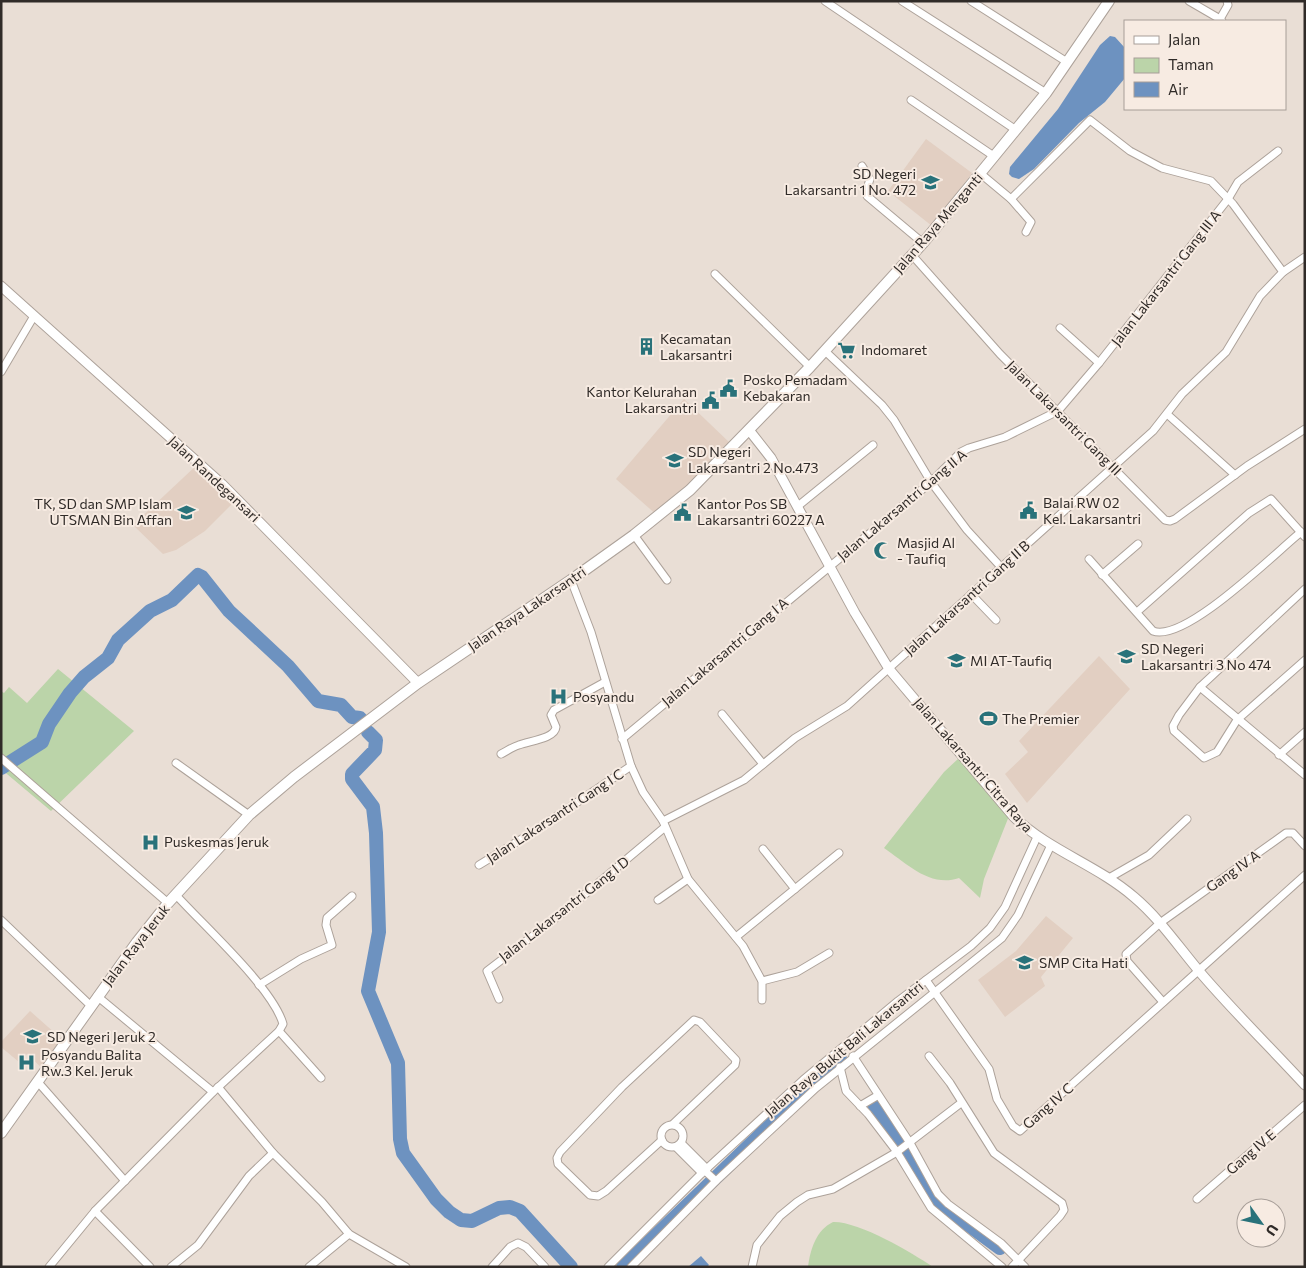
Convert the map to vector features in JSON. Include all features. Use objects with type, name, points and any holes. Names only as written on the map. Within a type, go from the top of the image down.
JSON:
[{"type":"main road","name":"Jalan Raya Menganti","points":[[749,430],[825,351],[923,243],[981,174],[1046,93],[1109,1]]},
{"type":"main road","name":"Jalan Raya Lakarsantri","points":[[294,776],[418,683],[571,580],[634,535],[690,490],[749,430]]},
{"type":"main road","name":"Jalan Raya Jeruk","points":[[1,1132],[90,1005],[168,903],[249,815],[294,776]]},
{"type":"street","points":[[825,1],[1016,130]]},
{"type":"street","points":[[902,1],[1046,93]]},
{"type":"street","points":[[971,1],[1067,62]]},
{"type":"street","points":[[1189,1],[1221,20],[1228,5],[1226,1]]},
{"type":"street","points":[[911,100],[995,157]]},
{"type":"street","points":[[1011,200],[1090,120],[1130,152],[1162,168],[1211,181],[1228,200],[1283,272]]},
{"type":"street","name":"Jalan Lakarsantri Gang III A","points":[[1058,411],[1099,363],[1228,200],[1238,182],[1278,151]]},
{"type":"street","points":[[862,166],[870,179],[866,192],[867,196],[923,243]]},
{"type":"street","points":[[981,174],[1011,200],[1031,222],[1031,226],[1026,232]]},
{"type":"street","name":"Jalan Lakarsantri Gang III","points":[[912,255],[1000,354],[1165,520],[1170,521],[1305,429]]},
{"type":"street","name":"Jalan Lakarsantri Gang II B","points":[[664,824],[735,785],[795,738],[847,706],[889,669],[1000,566],[1139,444],[1167,414],[1182,394],[1226,352],[1260,296],[1283,272],[1305,257]]},
{"type":"street","points":[[715,274],[810,367]]},
{"type":"street","name":"Jalan Randegansari","points":[[1,286],[222,484],[418,683]]},
{"type":"street","points":[[1,372],[34,316]]},
{"type":"street","points":[[1060,328],[1099,363]]},
{"type":"street","points":[[825,351],[882,405],[894,420],[930,482],[967,530],[1000,566]]},
{"type":"street","name":"Jalan Lakarsantri Gang II A","points":[[829,566],[930,482],[955,457],[969,448],[1005,437],[1058,411]]},
{"type":"street","points":[[1167,414],[1235,475]]},
{"type":"street","name":"Jalan Lakarsantri Citra Raya","points":[[749,430],[771,458],[829,566],[889,669],[1014,817],[1037,838],[1109,878],[1135,897],[1160,923],[1199,971],[1305,1085]]},
{"type":"street","points":[[798,506],[872,445]]},
{"type":"street","points":[[1088,559],[1152,631],[1166,633],[1210,610],[1303,534],[1271,499],[1249,513],[1137,612]]},
{"type":"street","points":[[634,535],[668,580]]},
{"type":"street","points":[[1102,575],[1138,544]]},
{"type":"street","name":"Jalan Lakarsantri Gang I A","points":[[622,739],[829,566]]},
{"type":"street","name":"Jalan Lakarsantri Gang I C","points":[[571,580],[591,632],[630,766],[643,792],[664,824],[688,879],[736,937],[762,981]]},
{"type":"street","points":[[1305,589],[1200,687],[1173,723],[1174,731],[1204,758],[1211,757],[1217,752],[1237,720],[1305,660]]},
{"type":"street","points":[[971,594],[996,620]]},
{"type":"street","points":[[501,754],[520,744],[529,743],[553,733],[556,727],[551,716],[554,710],[606,682]]},
{"type":"street","points":[[1200,687],[1237,720],[1305,775]]},
{"type":"street","points":[[722,714],[763,764]]},
{"type":"street","points":[[1279,755],[1305,732]]},
{"type":"street","points":[[1,758],[168,903]]},
{"type":"street","points":[[176,763],[249,815]]},
{"type":"street","name":"Jalan Lakarsantri Gang I C","points":[[479,865],[533,832],[630,766]]},
{"type":"street","points":[[1109,878],[1149,854],[1188,818]]},
{"type":"street","name":"Jalan Lakarsantri Gang I D","points":[[499,999],[486,971],[565,911],[664,824]]},
{"type":"street","name":"Gang IV A","points":[[1163,1002],[1125,958],[1126,954],[1160,923],[1286,833],[1293,833],[1305,846]]},
{"type":"street","name":"Jalan Raya Bukit Bali Lakarsantri","points":[[631,1267],[709,1175],[802,1080],[971,946],[990,928],[1005,907],[1037,838]]},
{"type":"street","name":"Jalan Raya Bukit Bali Lakarsantri","points":[[608,1267],[709,1175],[853,1056],[952,980],[1002,938],[1018,915],[1051,845]]},
{"type":"street","points":[[763,849],[795,889]]},
{"type":"street","points":[[736,937],[840,853]]},
{"type":"street","name":"Gang IV C","points":[[933,993],[986,1064],[993,1081],[997,1099],[1013,1126],[1020,1131],[1305,875]]},
{"type":"street","points":[[658,900],[688,879]]},
{"type":"street","points":[[48,1267],[95,1211],[124,1181],[215,1089],[280,1030],[283,1024],[280,1015],[259,985],[176,894]]},
{"type":"street","points":[[259,985],[332,944],[326,925],[327,918],[352,896]]},
{"type":"street","points":[[1,920],[90,1005]]},
{"type":"street","points":[[762,1000],[762,981],[797,972],[829,952]]},
{"type":"street","points":[[926,980],[933,993]]},
{"type":"street","points":[[97,996],[215,1089],[349,1234],[406,1267]]},
{"type":"street","points":[[694,1020],[700,1022],[736,1060],[735,1065],[673,1124],[663,1129],[662,1140],[606,1191],[598,1196],[590,1195],[558,1164],[557,1158],[560,1152],[622,1087],[694,1020]]},
{"type":"street","points":[[280,1030],[321,1078]]},
{"type":"street","points":[[853,1056],[910,1142],[938,1194],[948,1204],[1001,1243],[1025,1267]]},
{"type":"street","points":[[929,1056],[950,1083],[994,1153],[1062,1203],[1064,1210],[1060,1216],[1012,1267]]},
{"type":"street","points":[[840,1067],[846,1091],[897,1152],[924,1198],[940,1217],[1002,1267]]},
{"type":"street","points":[[37,1081],[124,1181]]},
{"type":"street","points":[[860,1106],[878,1096]]},
{"type":"street","points":[[752,1267],[757,1244],[780,1216],[797,1202],[808,1195],[833,1189],[897,1152],[961,1103]]},
{"type":"street","name":"Gang IV E","points":[[1197,1198],[1305,1105]]},
{"type":"street","points":[[673,1124],[679,1127],[683,1133],[678,1145]]},
{"type":"street","points":[[662,1140],[667,1146],[678,1145],[709,1175]]},
{"type":"street","points":[[171,1267],[198,1245],[249,1176],[273,1153]]},
{"type":"street","points":[[95,1211],[150,1267]]},
{"type":"street","points":[[308,1267],[349,1234]]},
{"type":"street","points":[[492,1267],[510,1247],[518,1243],[526,1247],[545,1267]]},
{"type":"shaded area","name":"SD Negeri Lakarsantri 1 No. 472","points":[[926,139],[972,173],[932,226],[888,191]]},
{"type":"shaded area","name":"SD Negeri Lakarsantri 2 No.473","points":[[684,399],[731,444],[658,516],[616,479]]},
{"type":"shaded area","name":"TK, SD dan SMP Islam UTSMAN Bin Affan","points":[[200,462],[237,499],[205,531],[176,550],[163,554],[133,525]]},
{"type":"shaded area","points":[[1099,656],[1130,689],[1027,803],[1005,774],[1028,752],[1019,741]]},
{"type":"shaded area","name":"SMP Cita Hati","points":[[1046,916],[1073,938],[1041,977],[1045,986],[1005,1017],[978,980],[1016,951]]},
{"type":"shaded area","name":"SD Negeri Jeruk 2","points":[[30,1011],[65,1042],[43,1069],[27,1054],[19,1062],[1,1047],[1,1042]]},
{"type":"green space","points":[[58,669],[134,731],[51,811],[1,769],[1,691],[4,693],[9,687],[27,703]]},
{"type":"green space","points":[[959,758],[1009,816],[984,879],[980,898],[959,878],[938,880],[928,877],[910,867],[884,848],[944,772]]},
{"type":"green space","points":[[833,1222],[856,1226],[870,1232],[933,1267],[808,1267],[810,1254],[818,1235]]},
{"type":"water","points":[[1110,36],[1115,37],[1124,47],[1124,79],[1105,102],[1079,123],[1034,169],[1019,179],[1012,177],[1009,174],[1010,167],[1058,109],[1100,45]]},
{"type":"water","points":[[701,1256],[709,1265],[707,1267],[688,1267]]},
{"type":"waterway","points":[[1,768],[42,742],[49,724],[70,693],[84,677],[108,658],[118,640],[150,611],[172,600],[198,575],[202,577],[229,611],[288,666],[318,701],[341,705],[352,717],[360,718],[364,723]]},
{"type":"waterway","points":[[368,732],[376,740],[375,750],[352,774],[352,779],[373,807],[376,833],[379,932],[368,991],[398,1063],[400,1139],[403,1153],[436,1199],[449,1212],[461,1220],[472,1221],[499,1208],[510,1207],[520,1211],[571,1267]]},
{"type":"waterway","points":[[623,1267],[840,1058]]},
{"type":"waterway","points":[[874,1104],[898,1139]]},
{"type":"waterway","points":[[908,1155],[943,1206],[1000,1248]]},
{"type":"place","name":"SD Negeri Lakarsantri 1 No. 472","points":[[930,182]]},
{"type":"place","name":"Kecamatan Lakarsantri","points":[[646,347]]},
{"type":"place","name":"Indomaret","points":[[847,350]]},
{"type":"place","name":"Posko Pemadam Kebakaran","points":[[729,388]]},
{"type":"place","name":"Kantor Kelurahan Lakarsantri","points":[[711,400]]},
{"type":"place","name":"SD Negeri Lakarsantri 2 No.473","points":[[674,460]]},
{"type":"place","name":"Balai RW 02 Kel. Lakarsantri","points":[[1029,511]]},
{"type":"place","name":"TK, SD dan SMP Islam UTSMAN Bin Affan","points":[[186,512]]},
{"type":"place","name":"Kantor Pos SB Lakarsantri 60227 A","points":[[683,512]]},
{"type":"place","name":"Masjid Al - Taufiq","points":[[883,551]]},
{"type":"place","name":"SD Negeri Lakarsantri 3 No 474","points":[[1127,657]]},
{"type":"place","name":"MI AT-Taufiq","points":[[956,661]]},
{"type":"place","name":"Posyandu","points":[[559,697]]},
{"type":"place","name":"The Premier","points":[[988,719]]},
{"type":"place","name":"Puskesmas Jeruk","points":[[150,842]]},
{"type":"place","name":"SMP Cita Hati","points":[[1025,963]]},
{"type":"place","name":"SD Negeri Jeruk 2","points":[[33,1037]]},
{"type":"place","name":"Posyandu Balita Rw.3 Kel. Jeruk","points":[[27,1063]]}]
